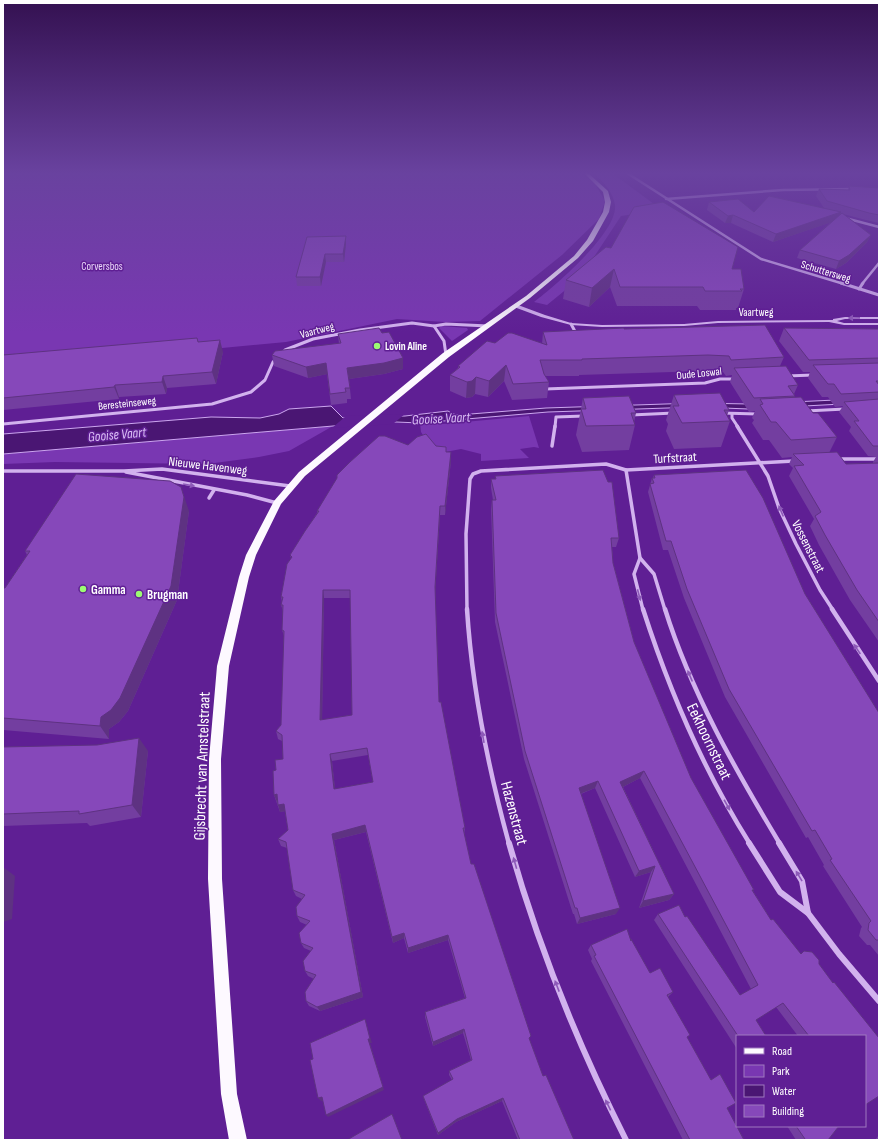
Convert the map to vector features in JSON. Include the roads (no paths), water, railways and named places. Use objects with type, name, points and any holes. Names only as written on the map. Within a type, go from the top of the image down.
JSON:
[{"type":"main road","points":[[446,355],[516,306],[576,257],[590,241],[598,226]]},
{"type":"main road","name":"Gijsbrecht van Amstelstraat","points":[[238,1140],[229,1094],[215,878],[216,738],[223,666],[244,577],[251,555],[277,503],[290,486],[302,474],[446,355]]},
{"type":"street","name":"Schuttersweg","points":[[708,226],[761,259],[879,295]]},
{"type":"street","points":[[859,289],[879,263]]},
{"type":"street","name":"Vaartweg","points":[[516,306],[542,316],[571,324],[602,326],[685,327],[718,322],[829,321],[845,318],[879,318]]},
{"type":"street","name":"Vaartweg","points":[[829,321],[844,324],[879,324]]},
{"type":"street","name":"Vaartweg","points":[[251,392],[265,380],[273,362],[285,350],[313,339],[360,330],[412,323],[434,326],[446,324],[488,326]]},
{"type":"street","name":"Vaartweg","points":[[571,324],[577,335],[585,335]]},
{"type":"street","points":[[434,326],[444,341],[446,355]]},
{"type":"street","points":[[784,376],[816,375]]},
{"type":"street","name":"Oude Loswal","points":[[545,389],[705,383],[720,379],[736,378]]},
{"type":"street","name":"Beresteinseweg","points":[[3,424],[212,404],[251,392]]},
{"type":"street","points":[[800,412],[850,409]]},
{"type":"street","points":[[717,412],[732,414],[761,414]]},
{"type":"street","points":[[624,415],[679,413]]},
{"type":"street","name":"Vossenstraat","points":[[732,414],[732,418],[768,476],[780,508],[807,566],[851,639],[879,681]]},
{"type":"street","points":[[552,446],[556,417],[586,416]]},
{"type":"street","points":[[835,459],[879,459]]},
{"type":"street","name":"Turfstraat","points":[[473,474],[481,471],[606,464],[626,470],[797,461]]},
{"type":"street","name":"Nieuwe Havenweg","points":[[3,471],[124,471],[162,469],[290,486]]},
{"type":"street","name":"Eekhoornstraat","points":[[626,470],[640,558],[634,574],[638,593],[658,655],[689,730],[738,825],[780,892],[808,913],[839,954],[879,1002]]},
{"type":"street","name":"Nieuwe Havenweg","points":[[124,471],[141,476],[247,495],[277,503]]},
{"type":"street","name":"Hazenstraat","points":[[473,474],[470,478],[466,526],[465,602],[473,678],[484,743],[498,805],[518,876],[544,951],[581,1047],[626,1140]]},
{"type":"street","points":[[209,498],[214,490]]},
{"type":"street","name":"Eekhoornstraat","points":[[640,558],[654,574],[674,638],[704,708],[750,794],[802,881],[808,913]]},
{"type":"water","name":"Gooise Vaart","points":[[879,398],[879,402],[749,409],[697,407],[548,412],[420,423],[396,422],[333,426],[3,454],[3,434],[211,417],[260,418],[279,414],[289,409],[331,406],[343,418],[405,416],[448,411],[458,415],[546,408],[695,403],[749,404]]},
{"type":"place","name":"Lovin Aline","points":[[377,346]]},
{"type":"place","name":"Gamma","points":[[83,589]]},
{"type":"place","name":"Brugman","points":[[139,594]]},
{"type":"park label","name":"Corversbos","points":[[102,266]]}]
